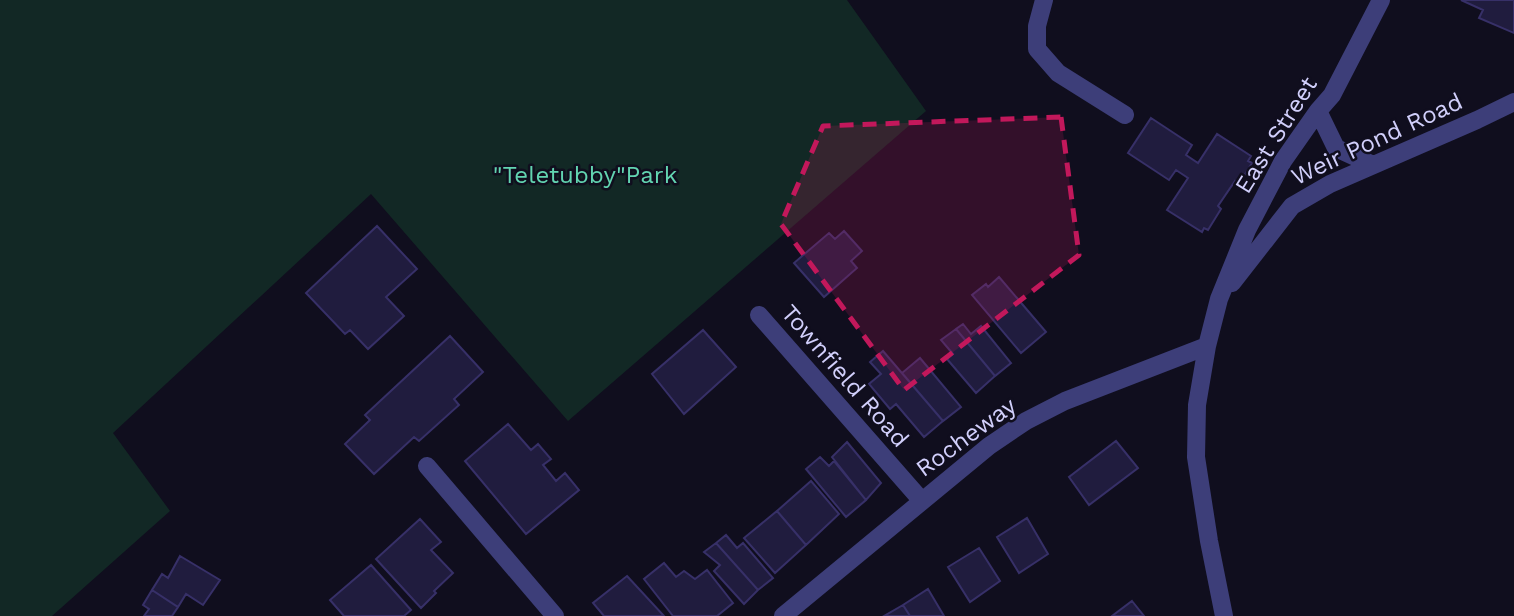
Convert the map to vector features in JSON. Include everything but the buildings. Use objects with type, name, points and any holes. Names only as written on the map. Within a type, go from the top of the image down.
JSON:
[{"type":"street","points":[[1044,0],[1037,26],[1037,49],[1058,73],[1125,114]]},
{"type":"street","name":"East Street","points":[[1224,616],[1196,457],[1198,404],[1207,346],[1219,299],[1247,230],[1283,161],[1332,95],[1381,0]]},
{"type":"street","name":"Weir Pond Road","points":[[1219,299],[1292,206],[1331,184],[1514,102]]},
{"type":"street","points":[[1318,111],[1336,148],[1373,165]]},
{"type":"street","name":"Townfield Road","points":[[759,315],[922,501]]},
{"type":"street","name":"Rocheway","points":[[783,616],[989,446],[1026,421],[1065,401],[1207,346]]},
{"type":"street","points":[[427,466],[555,616]]},
{"type":"highlighted area","points":[[1061,117],[1079,255],[904,390],[781,224],[823,126]]},
{"type":"green space","name":"\"Teletubby\"Park","points":[[0,0],[847,0],[926,111],[568,421],[371,194],[113,433],[170,511],[52,616],[0,616]]}]
